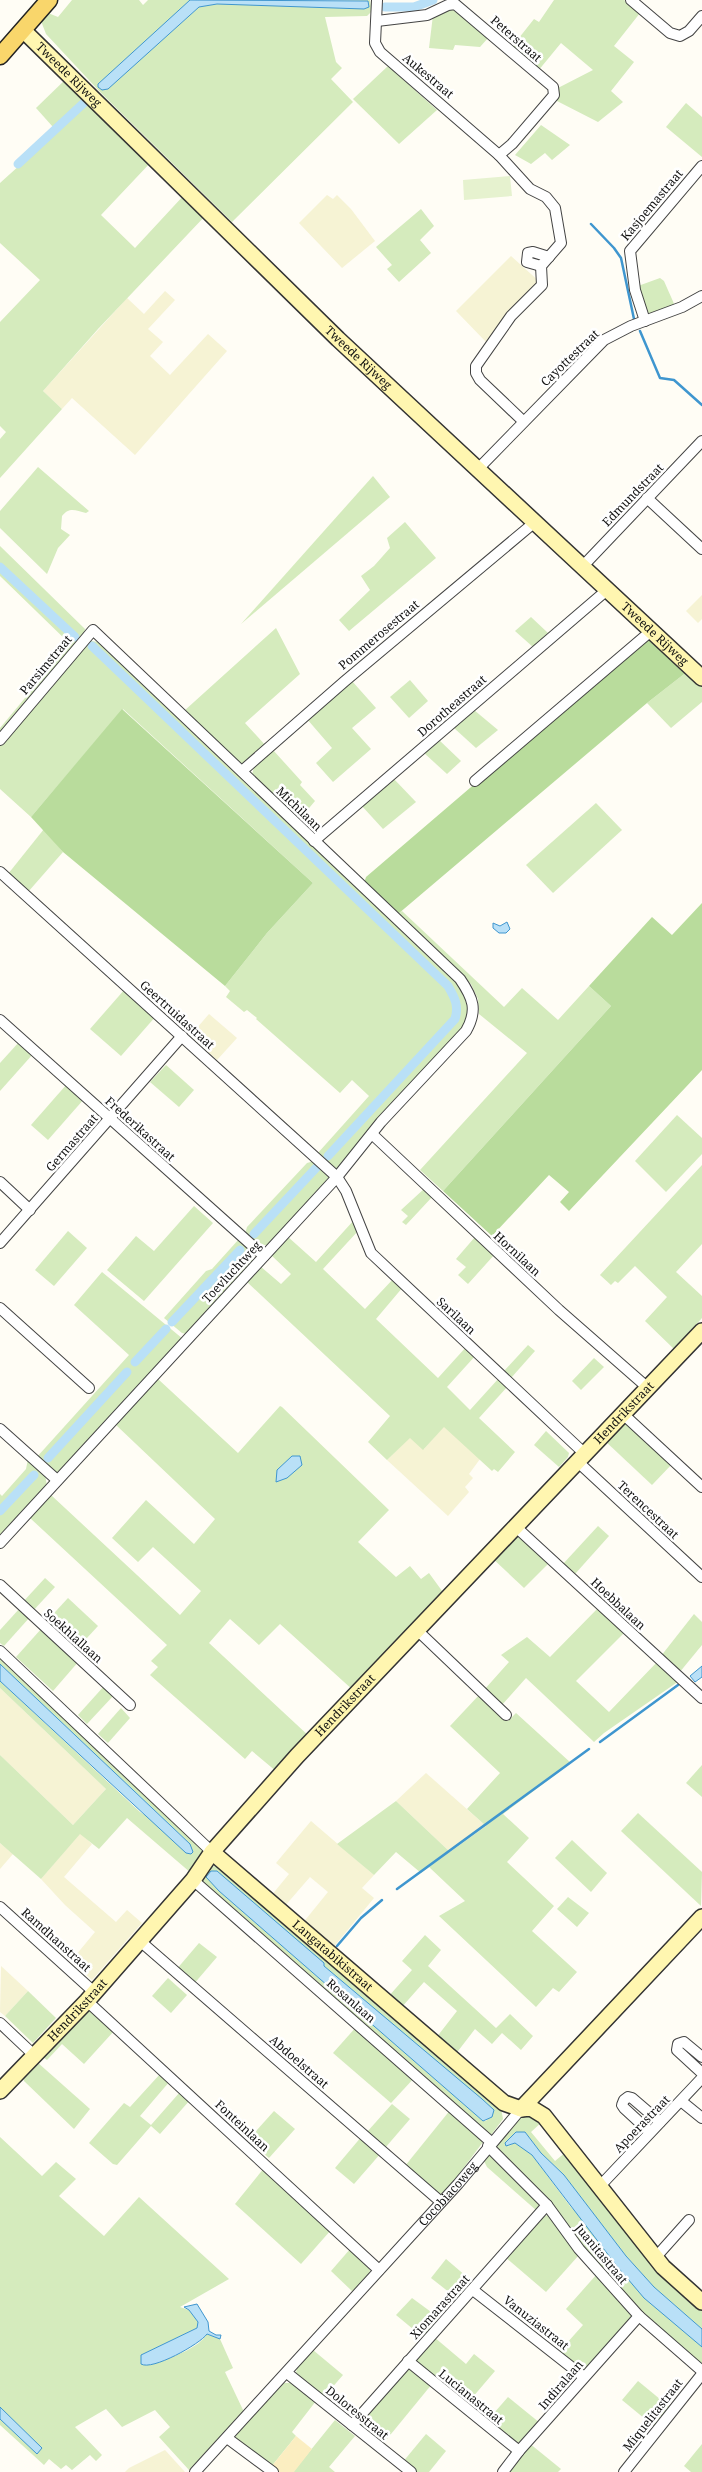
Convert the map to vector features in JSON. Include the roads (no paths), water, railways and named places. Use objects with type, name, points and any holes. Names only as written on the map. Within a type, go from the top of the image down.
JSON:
[{"type":"main road","points":[[0,56],[49,0]]},
{"type":"street","name":"Aukestraat","points":[[377,0],[375,43],[380,52],[499,156],[530,189],[546,198],[555,208],[561,240],[541,266]]},
{"type":"street","points":[[631,0],[670,33],[680,36],[689,31],[702,16]]},
{"type":"street","name":"Peterstraat","points":[[377,21],[427,15],[448,5],[455,4],[553,87],[554,95],[512,144],[499,156]]},
{"type":"street","name":"Tweede Rijweg","points":[[23,30],[243,248],[477,470],[702,678]]},
{"type":"street","name":"Kasjoemastraat","points":[[645,321],[635,290],[630,251],[702,166]]},
{"type":"street","points":[[523,421],[480,380],[476,373],[476,366],[511,316],[542,285],[541,266],[527,262],[528,253],[533,252],[549,257]]},
{"type":"street","name":"Cayottestraat","points":[[477,470],[604,340],[645,321],[682,307],[702,296]]},
{"type":"street","name":"Edmundstraat","points":[[582,567],[702,441]]},
{"type":"street","points":[[648,498],[702,549]]},
{"type":"street","name":"Pommerosestraat","points":[[242,772],[345,681],[535,522]]},
{"type":"street","name":"Dorotheastraat","points":[[314,841],[607,590]]},
{"type":"street","name":"Michilaan","points":[[93,630],[460,979],[471,994],[474,1012]]},
{"type":"street","name":"Parsimstraat","points":[[0,740],[93,630]]},
{"type":"street","points":[[475,781],[651,631]]},
{"type":"street","name":"Geertruidastraat","points":[[0,872],[337,1177]]},
{"type":"street","name":"Toevluchtweg","points":[[0,1543],[337,1177],[372,1134],[466,1031],[474,1012]]},
{"type":"street","name":"Frederikastraat","points":[[0,1020],[264,1256]]},
{"type":"street","name":"Germastraat","points":[[0,1243],[182,1036]]},
{"type":"street","name":"Hornilaan","points":[[372,1134],[558,1310],[648,1388]]},
{"type":"street","name":"Sarilaan","points":[[337,1177],[346,1191],[371,1253],[581,1458]]},
{"type":"street","points":[[0,1182],[30,1210]]},
{"type":"street","points":[[0,1308],[89,1388]]},
{"type":"street","name":"Hendrikstraat","points":[[0,2091],[91,1997],[140,1942],[193,1880],[212,1852],[296,1756],[516,1528],[702,1331]]},
{"type":"street","points":[[624,1414],[702,1487]]},
{"type":"street","points":[[0,1429],[57,1480]]},
{"type":"street","name":"Terencestraat","points":[[581,1458],[702,1578]]},
{"type":"street","name":"Hoebbalaan","points":[[516,1528],[702,1698]]},
{"type":"street","name":"Soekhlallaan","points":[[0,1585],[130,1705]]},
{"type":"street","points":[[417,1630],[506,1715]]},
{"type":"street","name":"Langatabikistraat","points":[[0,1651],[212,1852],[504,2103],[521,2109],[532,2108],[544,2116],[656,2257],[702,2302]]},
{"type":"street","name":"Rosanlaan","points":[[193,1880],[490,2144]]},
{"type":"street","name":"Ramdhanstraat","points":[[0,1907],[91,1997]]},
{"type":"street","name":"Cocobiacoweg","points":[[195,2472],[287,2373],[521,2109],[702,1917]]},
{"type":"street","name":"Abdoelstraat","points":[[140,1942],[440,2202]]},
{"type":"street","name":"Fonteinlaan","points":[[91,1997],[379,2270]]},
{"type":"street","points":[[0,2022],[35,2056]]},
{"type":"street","points":[[702,2057],[684,2042],[678,2044],[677,2050],[702,2073]]},
{"type":"street","name":"Apoerastraat","points":[[600,2186],[702,2078]]},
{"type":"street","points":[[650,2132],[622,2105],[624,2100],[628,2097],[632,2098],[660,2122]]},
{"type":"street","points":[[681,2101],[702,2118]]},
{"type":"street","name":"Juanitastraat","points":[[490,2144],[547,2205],[579,2250],[640,2316],[702,2372]]},
{"type":"street","name":"Xiomarastraat","points":[[352,2425],[547,2205]]},
{"type":"street","points":[[656,2257],[689,2220]]},
{"type":"street","name":"Vanuziastraat","points":[[473,2290],[584,2377]]},
{"type":"street","name":"Indiralaan","points":[[503,2472],[519,2451],[640,2316]]},
{"type":"street","name":"Lucianastraat","points":[[408,2361],[519,2451]]},
{"type":"street","name":"Miquelitastraat","points":[[624,2472],[702,2372]]},
{"type":"street","name":"Doloresstraat","points":[[287,2373],[412,2472]]},
{"type":"street","points":[[227,2438],[273,2472]]},
{"type":"water","points":[[190,0],[368,1],[369,7],[364,9],[217,4],[199,7],[108,89],[102,90],[98,87],[98,84]]},
{"type":"water","points":[[507,922],[510,929],[506,933],[499,933],[493,928],[493,923],[500,926]]},
{"type":"water","points":[[292,1456],[300,1456],[302,1465],[287,1478],[276,1482],[277,1470]]},
{"type":"water","points":[[0,1664],[190,1844],[193,1852],[191,1854],[186,1853],[0,1681]]},
{"type":"water","points":[[702,1666],[702,1677],[695,1682],[690,1676]]},
{"type":"water","points":[[211,1871],[217,1871],[324,1963],[324,1966],[482,2099],[494,2110],[492,2117],[483,2121],[219,1891],[206,1877]]},
{"type":"water","points":[[516,2132],[525,2132],[541,2153],[564,2175],[626,2256],[654,2287],[702,2329],[702,2347],[644,2298],[616,2265],[532,2155],[515,2143],[506,2146],[505,2143]]},
{"type":"water","points":[[197,2304],[208,2322],[209,2331],[216,2335],[221,2335],[220,2339],[207,2334],[186,2350],[165,2360],[155,2364],[141,2364],[141,2355],[197,2328],[198,2322],[189,2310],[184,2307]]},
{"type":"water","points":[[0,2407],[42,2448],[37,2454],[0,2419]]},
{"type":"waterway","points":[[385,7],[414,7],[433,0]]},
{"type":"waterway","points":[[18,164],[87,100]]},
{"type":"waterway","points":[[591,224],[621,258],[634,319]]},
{"type":"waterway","points":[[640,331],[660,378],[674,380],[702,405]]},
{"type":"waterway","points":[[0,567],[75,637]]},
{"type":"waterway","points":[[92,646],[448,986],[453,994],[456,1002],[455,1019],[328,1156]]},
{"type":"waterway","points":[[254,1234],[316,1168]]},
{"type":"waterway","points":[[172,1322],[240,1250]]},
{"type":"waterway","points":[[135,1362],[166,1329]]},
{"type":"waterway","points":[[48,1458],[127,1372]]},
{"type":"waterway","points":[[0,1511],[34,1475]]},
{"type":"waterway","points":[[600,1742],[678,1685]]},
{"type":"waterway","points":[[397,1889],[589,1749]]},
{"type":"waterway","points":[[337,1946],[361,1918],[382,1900]]}]
